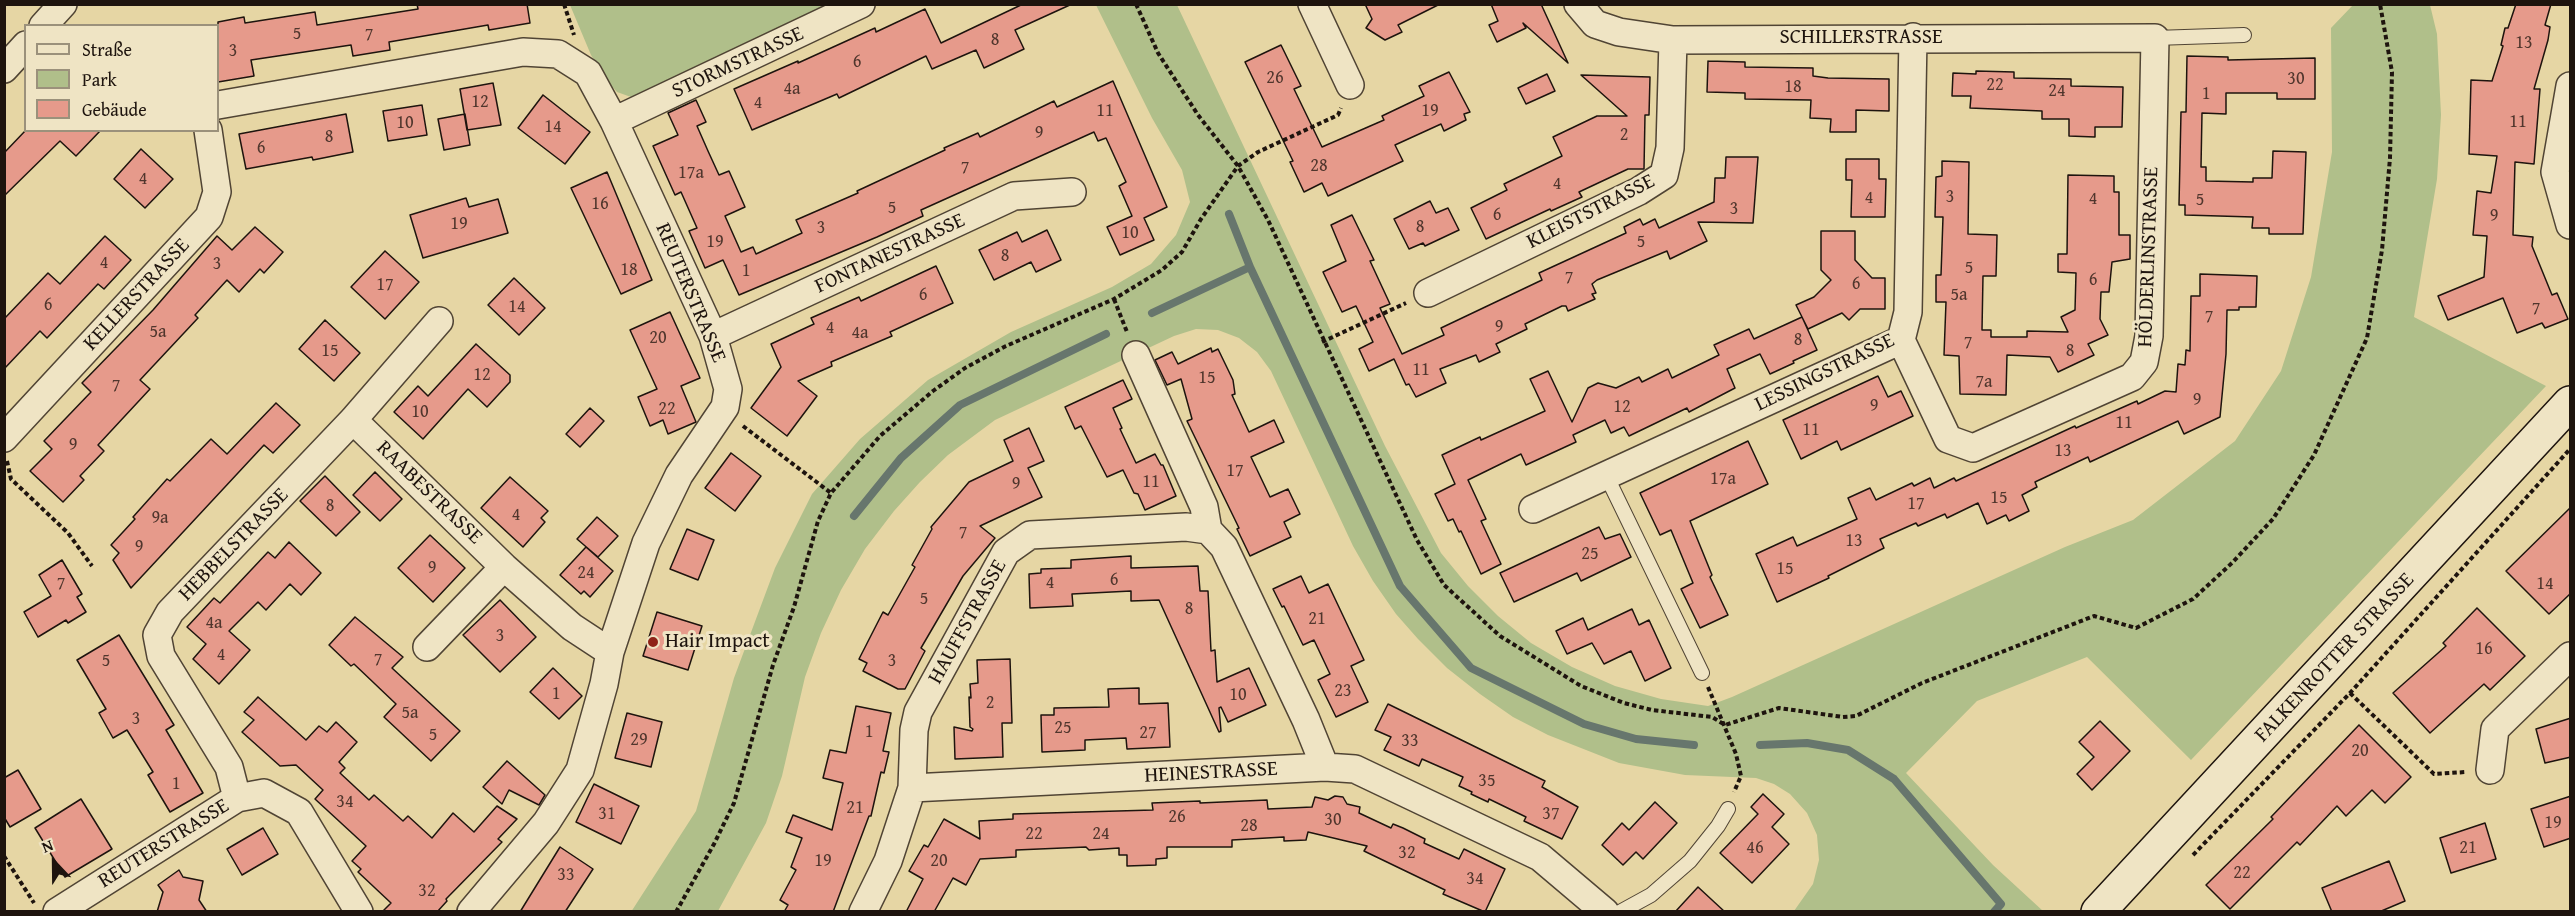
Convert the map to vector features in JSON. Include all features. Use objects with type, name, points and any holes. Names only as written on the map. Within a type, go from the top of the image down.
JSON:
[{"type":"main road","name":"FALKENROTTER STRASSE","points":[[2098,912],[2571,403]]},
{"type":"street","points":[[45,24],[63,4]]},
{"type":"street","name":"STORMSTRASSE","points":[[614,122],[861,4]]},
{"type":"street","points":[[1312,4],[1350,85]]},
{"type":"street","name":"SCHILLERSTRASSE","points":[[1578,4],[1595,24],[1619,32],[1673,40],[1913,37],[2155,38]]},
{"type":"street","name":"LESSINGSTRASSE","points":[[1533,509],[1901,340],[1908,312],[1913,37]]},
{"type":"street","name":"HÖLDERLINSTRASSE","points":[[1901,340],[1948,439],[1972,448],[2132,377],[2144,362],[2149,336],[2155,38]]},
{"type":"street","name":"KLEISTSTRASSE","points":[[1428,292],[1639,191],[1664,175],[1670,148],[1673,40]]},
{"type":"street","points":[[4,69],[24,47]]},
{"type":"street","name":"REUTERSTRASSE","points":[[219,105],[523,52],[558,54],[588,73],[614,122],[713,336],[728,389],[725,407]]},
{"type":"street","points":[[2571,86],[2555,172],[2571,225]]},
{"type":"street","name":"KELLERSTRASSE","points":[[6,448],[208,217],[217,192],[208,132]]},
{"type":"street","name":"FONTANESTRASSE","points":[[713,336],[1014,196],[1072,192]]},
{"type":"street","name":"HEBBELSTRASSE","points":[[237,798],[229,767],[161,656],[158,635],[170,612],[353,420],[439,321]]},
{"type":"street","points":[[1137,355],[1204,507],[1208,530],[1224,547],[1306,720],[1325,767]]},
{"type":"street","points":[[471,912],[546,823],[580,770],[604,684],[610,652],[646,543],[679,475],[725,407]]},
{"type":"street","name":"RAABESTRASSE","points":[[353,420],[504,567],[572,627],[610,652]]},
{"type":"street","name":"HAUFFSTRASSE","points":[[912,788],[914,730],[918,712],[1006,552],[1030,535],[1186,527],[1208,530]]},
{"type":"street","points":[[427,647],[504,567]]},
{"type":"street","points":[[2490,770],[2495,729],[2571,656]]},
{"type":"street","name":"HEINESTRASSE","points":[[912,788],[1325,767],[1355,769],[1540,857],[1605,912]]},
{"type":"street","points":[[863,912],[888,861],[912,788]]},
{"type":"street","name":"REUTERSTRASSE","points":[[57,912],[237,798],[264,793],[299,812],[359,912]]},
{"type":"lane","points":[[2155,38],[2244,35]]},
{"type":"lane","points":[[1606,476],[1702,673]]},
{"type":"lane","points":[[1620,912],[1651,895],[1690,861],[1718,826],[1728,809]]},
{"type":"path","points":[[1136,4],[1158,53],[1198,116],[1238,166],[1268,220],[1322,342],[1417,540],[1444,585],[1500,636],[1581,686],[1624,703],[1652,710],[1712,717],[1725,725],[1779,708],[1856,716],[1922,683],[2094,616],[2136,628],[2193,599],[2232,563],[2273,519],[2314,455],[2367,338],[2382,250],[2390,158],[2392,72],[2380,4]]},
{"type":"path","points":[[676,912],[734,803],[773,665],[794,607],[818,521],[831,493],[880,436],[933,391],[965,368],[1016,342],[1114,299],[1162,270],[1182,252],[1201,219],[1238,166],[1258,152],[1338,115],[1350,85]]},
{"type":"path","points":[[1322,342],[1428,292]]},
{"type":"path","points":[[1114,299],[1137,355]]},
{"type":"path","points":[[725,407],[747,430],[831,493]]},
{"type":"path","points":[[6,448],[11,479],[68,533],[92,566]]},
{"type":"path","points":[[2187,861],[2350,693],[2571,449]]},
{"type":"path","points":[[1702,673],[1736,754],[1740,776],[1728,809]]},
{"type":"path","points":[[2350,693],[2434,774],[2490,770]]},
{"type":"path","points":[[4,856],[39,912]]},
{"type":"green space","points":[[570,5],[836,5],[645,94],[631,97],[617,92],[607,81],[591,55]]},
{"type":"green space","points":[[1096,5],[1177,5],[1385,446],[1441,553],[1468,586],[1498,616],[1531,643],[1572,667],[1615,686],[1661,699],[1708,706],[1732,697],[2065,547],[2133,520],[2235,441],[2281,371],[2311,277],[2332,152],[2331,28],[2353,5],[2430,5],[2437,34],[2441,115],[2437,179],[2414,317],[2546,386],[2191,760],[2087,657],[1977,701],[1906,773],[1993,865],[2043,911],[1794,911],[1813,884],[1819,860],[1817,835],[1807,813],[1790,794],[1774,784],[1756,778],[1685,775],[1619,763],[1548,735],[1513,717],[1480,694],[1447,668],[1418,639],[1396,614],[1373,581],[1353,546],[1271,371],[1257,352],[1239,338],[1218,330],[1196,329],[1174,336],[995,420],[948,455],[920,482],[865,549],[841,590],[821,633],[805,677],[782,776],[766,823],[718,911],[631,912],[696,811],[734,678],[775,568],[812,494],[860,439],[928,380],[1011,332],[1112,287],[1151,264],[1176,235],[1190,202],[1182,170],[1152,118]]},
{"type":"building","points":[[417,4],[527,4],[530,23],[489,30],[488,25],[389,42],[390,50],[353,56],[351,45],[251,60],[254,76],[219,82],[218,22],[244,17],[245,23],[315,12],[317,25],[418,9]]},
{"type":"building","points":[[1023,4],[1072,4],[1015,30],[1024,49],[984,68],[976,50],[932,69],[926,56],[839,98],[837,94],[752,130],[734,89],[875,28],[876,32],[925,9],[941,43]]},
{"type":"building","points":[[1365,4],[1440,4],[1398,25],[1402,32],[1385,40],[1366,28],[1372,19]]},
{"type":"building","points":[[1491,4],[1541,4],[1568,63],[1523,23],[1526,28],[1497,42],[1489,25],[1498,21]]},
{"type":"building","points":[[2516,4],[2551,4],[2545,25],[2550,27],[2548,40],[2534,89],[2540,89],[2534,164],[2515,162],[2513,235],[2533,237],[2532,246],[2552,295],[2557,293],[2568,319],[2545,328],[2542,323],[2517,333],[2503,298],[2448,320],[2438,296],[2484,277],[2487,236],[2473,235],[2477,191],[2491,193],[2497,156],[2469,154],[2471,80],[2492,81],[2503,46],[2501,45],[2505,28],[2508,28]]},
{"type":"building","points":[[1281,45],[1301,86],[1294,89],[1322,147],[1384,120],[1382,116],[1424,96],[1419,86],[1449,72],[1470,112],[1464,114],[1466,120],[1444,131],[1441,124],[1395,145],[1403,161],[1328,196],[1322,183],[1304,192],[1290,162],[1293,161],[1245,62]]},
{"type":"building","points":[[2187,56],[2228,57],[2228,60],[2315,58],[2315,99],[2277,99],[2277,93],[2226,93],[2226,114],[2202,113],[2201,167],[2206,167],[2206,181],[2253,182],[2253,178],[2272,178],[2273,151],[2306,152],[2303,234],[2269,234],[2269,228],[2252,228],[2253,217],[2185,215],[2185,205],[2179,205],[2181,112],[2186,112]]},
{"type":"building","points":[[1708,61],[1745,62],[1745,67],[1813,68],[1813,76],[1828,78],[1889,79],[1889,111],[1856,110],[1856,132],[1830,132],[1831,119],[1810,118],[1811,100],[1745,99],[1745,93],[1707,92]]},
{"type":"building","points":[[1976,71],[2014,72],[2014,78],[2071,79],[2071,86],[2123,87],[2122,127],[2095,127],[2095,137],[2069,136],[2069,119],[2042,119],[2042,111],[1970,108],[1971,96],[1952,96],[1953,73],[1976,74]]},
{"type":"building","points":[[1547,74],[1555,91],[1526,104],[1518,88]]},
{"type":"building","points":[[1581,75],[1650,77],[1649,115],[1645,115],[1644,169],[1628,169],[1579,192],[1582,197],[1551,211],[1550,209],[1486,239],[1471,208],[1507,190],[1504,184],[1562,156],[1553,137],[1597,116],[1627,116]]},
{"type":"building","points":[[1113,81],[1167,207],[1144,218],[1154,240],[1120,255],[1107,227],[1132,216],[1119,186],[1126,182],[1106,138],[1098,141],[1094,132],[921,210],[923,216],[739,295],[723,260],[705,268],[689,231],[697,228],[681,192],[675,195],[653,146],[678,135],[668,113],[696,100],[706,122],[697,126],[708,151],[719,175],[729,171],[745,207],[725,216],[741,252],[753,247],[756,254],[802,233],[796,220],[858,193],[857,191],[945,150],[944,148],[978,133],[980,137],[1054,101],[1057,107]]},
{"type":"building","points":[[493,83],[501,125],[467,130],[460,89]]},
{"type":"building","points":[[543,95],[590,132],[565,164],[518,128]]},
{"type":"building","points":[[422,105],[427,135],[388,141],[383,111]]},
{"type":"building","points":[[346,114],[353,152],[246,169],[239,134]]},
{"type":"building","points":[[465,114],[470,145],[444,150],[438,119]]},
{"type":"building","points":[[24,132],[99,132],[76,156],[60,141],[4,196],[4,153]]},
{"type":"building","points":[[141,149],[173,179],[145,208],[114,179]]},
{"type":"building","points":[[1726,157],[1758,157],[1753,223],[1698,222],[1707,241],[1670,259],[1667,251],[1597,280],[1592,284],[1596,293],[1592,294],[1595,299],[1568,311],[1566,306],[1562,306],[1525,324],[1527,329],[1496,344],[1500,352],[1479,362],[1476,355],[1440,369],[1446,383],[1416,397],[1409,384],[1406,385],[1394,359],[1369,371],[1359,349],[1373,342],[1356,306],[1342,312],[1323,272],[1346,261],[1331,225],[1352,215],[1374,260],[1370,261],[1390,304],[1380,308],[1402,354],[1444,335],[1441,328],[1542,280],[1539,273],[1626,233],[1624,227],[1640,219],[1643,225],[1655,219],[1659,228],[1714,202],[1715,178],[1725,178]]},
{"type":"building","points":[[1846,159],[1879,159],[1879,179],[1886,179],[1885,217],[1851,217],[1852,180],[1846,180]]},
{"type":"building","points":[[1942,161],[1969,162],[1968,234],[1997,235],[1996,276],[1983,276],[1982,330],[1991,330],[1991,337],[2027,337],[2027,331],[2068,332],[2061,317],[2075,310],[2076,273],[2058,272],[2058,254],[2067,254],[2068,175],[2114,176],[2114,192],[2119,192],[2119,235],[2130,235],[2130,259],[2112,262],[2109,292],[2101,292],[2100,319],[2108,335],[2088,344],[2094,355],[2058,372],[2050,357],[2007,355],[2006,395],[1960,394],[1959,356],[1944,355],[1946,302],[1936,302],[1936,275],[1941,275],[1943,217],[1935,217],[1936,177],[1942,176]]},
{"type":"building","points":[[607,172],[652,280],[621,294],[571,188]]},
{"type":"building","points":[[466,198],[469,207],[498,199],[508,233],[423,258],[410,215]]},
{"type":"building","points":[[1430,201],[1436,213],[1448,208],[1459,230],[1425,246],[1423,243],[1409,249],[1394,219]]},
{"type":"building","points":[[255,227],[283,252],[264,273],[260,269],[239,292],[227,280],[195,315],[198,318],[140,380],[150,389],[98,445],[104,451],[80,476],[84,480],[63,502],[30,471],[52,449],[44,441],[91,392],[82,383],[153,310],[217,236],[232,250]]},
{"type":"building","points":[[1047,230],[1061,260],[1036,272],[1031,262],[994,280],[979,250],[1017,232],[1022,242]]},
{"type":"building","points":[[1821,231],[1855,231],[1855,260],[1872,278],[1885,278],[1885,309],[1860,309],[1849,320],[1842,313],[1808,329],[1796,305],[1814,297],[1831,280],[1821,270]]},
{"type":"building","points":[[105,236],[131,260],[104,289],[98,284],[47,338],[40,331],[4,369],[4,319],[48,273],[60,284]]},
{"type":"building","points":[[385,251],[419,282],[385,319],[351,287]]},
{"type":"building","points":[[936,266],[953,303],[890,332],[892,336],[831,362],[832,366],[798,381],[817,396],[787,436],[751,408],[781,367],[771,344],[814,324],[811,318],[859,297],[861,301]]},
{"type":"building","points":[[2200,274],[2257,276],[2256,307],[2227,310],[2226,354],[2220,417],[2184,434],[2178,421],[2090,462],[2088,457],[2035,482],[2037,487],[2022,495],[2029,511],[2009,521],[2006,515],[1987,524],[1978,503],[1947,518],[1945,514],[1918,526],[1916,523],[1880,539],[1884,548],[1828,576],[1829,578],[1777,602],[1756,554],[1793,537],[1797,546],[1857,519],[1848,498],[1870,488],[1876,500],[1912,483],[1914,486],[1930,478],[1934,488],[1954,478],[1956,481],[2075,426],[2076,428],[2137,401],[2138,404],[2165,391],[2176,392],[2178,364],[2185,365],[2186,350],[2190,351],[2191,296],[2200,296]]},
{"type":"building","points":[[514,278],[545,308],[519,335],[488,305]]},
{"type":"building","points":[[670,312],[700,378],[681,386],[696,422],[668,434],[663,420],[650,426],[638,397],[657,389],[630,330]]},
{"type":"building","points":[[1802,317],[1817,350],[1793,361],[1794,363],[1770,374],[1760,354],[1727,369],[1735,388],[1689,412],[1687,408],[1629,436],[1624,427],[1611,433],[1605,420],[1573,435],[1576,442],[1526,465],[1521,454],[1468,480],[1486,519],[1481,521],[1501,564],[1481,574],[1461,531],[1459,532],[1453,519],[1448,521],[1435,494],[1455,484],[1442,455],[1545,411],[1530,379],[1548,371],[1572,422],[1588,388],[1598,383],[1616,388],[1639,377],[1642,382],[1668,369],[1672,378],[1719,355],[1714,345],[1749,329],[1754,339]]},
{"type":"building","points":[[325,320],[360,353],[334,381],[299,349]]},
{"type":"building","points":[[476,344],[510,375],[510,382],[487,407],[468,389],[423,439],[394,412],[418,386],[428,396]]},
{"type":"building","points":[[1211,348],[1212,352],[1218,349],[1233,380],[1235,394],[1232,395],[1249,432],[1274,420],[1284,442],[1251,457],[1270,497],[1288,489],[1300,514],[1284,522],[1291,537],[1250,556],[1237,529],[1239,528],[1187,421],[1192,419],[1181,379],[1167,385],[1155,360],[1172,352],[1178,364]]},
{"type":"building","points":[[1878,376],[1888,397],[1901,391],[1913,416],[1841,450],[1837,441],[1801,459],[1783,420]]},
{"type":"building","points":[[1123,380],[1132,399],[1113,408],[1122,428],[1120,429],[1136,463],[1155,454],[1163,465],[1176,496],[1145,510],[1123,470],[1107,477],[1081,426],[1075,429],[1065,407]]},
{"type":"building","points":[[276,403],[300,425],[273,453],[264,445],[131,588],[113,560],[119,553],[111,545],[167,479],[170,481],[211,439],[227,454]]},
{"type":"building","points":[[590,408],[604,421],[580,447],[566,434]]},
{"type":"building","points":[[1029,428],[1044,461],[1028,468],[1042,497],[980,526],[995,538],[963,576],[921,648],[925,651],[905,689],[898,689],[863,671],[867,663],[859,659],[883,612],[888,615],[915,567],[912,565],[931,527],[969,482],[1013,461],[1004,440]]},
{"type":"building","points":[[1748,441],[1768,484],[1690,521],[1712,575],[1710,577],[1728,615],[1700,628],[1681,589],[1693,583],[1671,530],[1660,535],[1640,493]]},
{"type":"building","points":[[731,453],[761,476],[735,511],[705,488]]},
{"type":"building","points":[[375,472],[402,499],[380,521],[353,495]]},
{"type":"building","points":[[325,476],[360,512],[336,536],[300,501]]},
{"type":"building","points":[[510,477],[548,511],[541,518],[545,522],[523,547],[481,508]]},
{"type":"building","points":[[2571,507],[2571,593],[2549,614],[2506,571]]},
{"type":"building","points":[[597,517],[618,536],[598,557],[577,539]]},
{"type":"building","points":[[1599,527],[1605,539],[1620,534],[1631,557],[1581,581],[1577,573],[1514,602],[1500,573]]},
{"type":"building","points":[[687,529],[714,540],[698,580],[670,569]]},
{"type":"building","points":[[430,535],[465,568],[433,602],[398,568]]},
{"type":"building","points":[[289,542],[321,573],[301,595],[290,584],[266,610],[258,602],[229,631],[250,650],[219,684],[193,659],[206,644],[187,627],[214,598],[220,603],[268,552],[275,558]]},
{"type":"building","points":[[586,547],[613,571],[590,597],[584,591],[581,594],[560,575]]},
{"type":"building","points":[[1131,556],[1131,568],[1198,566],[1200,591],[1208,591],[1211,651],[1215,650],[1217,682],[1249,668],[1266,705],[1228,722],[1221,707],[1219,708],[1221,731],[1219,732],[1159,600],[1131,601],[1131,591],[1072,594],[1073,606],[1030,608],[1029,574],[1041,573],[1041,569],[1071,568],[1071,560]]},
{"type":"building","points":[[62,560],[82,594],[77,597],[86,612],[68,623],[66,620],[38,637],[24,612],[51,596],[39,575]]},
{"type":"building","points":[[1301,576],[1309,593],[1328,584],[1364,660],[1351,666],[1368,702],[1336,717],[1318,680],[1330,674],[1314,640],[1303,645],[1273,589]]},
{"type":"building","points":[[500,600],[536,637],[500,672],[463,635]]},
{"type":"building","points":[[2477,608],[2525,656],[2490,690],[2484,684],[2430,733],[2393,693],[2446,646],[2443,643]]},
{"type":"building","points":[[1632,609],[1639,625],[1649,620],[1671,668],[1645,681],[1631,651],[1604,664],[1592,643],[1567,654],[1556,631],[1583,618],[1588,630]]},
{"type":"building","points":[[657,612],[702,626],[688,670],[643,656]]},
{"type":"building","points":[[355,617],[403,657],[392,668],[460,731],[431,761],[384,717],[396,704],[354,664],[351,666],[329,645]]},
{"type":"building","points":[[119,635],[174,725],[166,730],[203,793],[170,812],[148,775],[153,772],[127,730],[113,738],[99,713],[106,709],[77,660]]},
{"type":"building","points":[[1010,659],[1012,723],[1002,723],[1003,757],[955,759],[954,727],[972,731],[973,729],[970,727],[969,697],[971,698],[970,684],[978,683],[977,660]]},
{"type":"building","points":[[553,668],[582,696],[559,719],[530,692]]},
{"type":"building","points":[[1139,688],[1139,704],[1168,703],[1170,747],[1127,749],[1126,738],[1085,740],[1085,750],[1042,752],[1041,715],[1054,715],[1054,708],[1109,707],[1108,689]]},
{"type":"building","points":[[258,697],[306,740],[319,726],[327,732],[336,722],[357,742],[339,762],[345,768],[340,773],[369,800],[374,795],[403,821],[408,816],[432,838],[453,813],[474,832],[497,806],[517,819],[498,839],[502,842],[446,899],[447,901],[437,912],[382,912],[391,903],[358,872],[361,869],[352,861],[366,846],[315,799],[323,790],[296,765],[280,766],[242,732],[254,720],[244,712]]},
{"type":"building","points":[[1388,704],[1545,781],[1542,787],[1578,807],[1562,839],[1524,821],[1526,817],[1489,799],[1488,802],[1471,794],[1472,792],[1459,786],[1463,777],[1422,759],[1419,766],[1384,750],[1391,737],[1375,730]]},
{"type":"building","points":[[856,706],[891,713],[883,751],[889,752],[884,773],[881,772],[871,816],[869,816],[833,912],[784,912],[788,905],[780,900],[796,870],[791,867],[802,838],[786,832],[793,815],[832,830],[843,783],[823,778],[830,750],[846,753]]},
{"type":"building","points":[[627,713],[662,722],[651,767],[615,758]]},
{"type":"building","points":[[2571,718],[2571,757],[2545,763],[2536,729]]},
{"type":"building","points":[[2100,721],[2130,751],[2092,790],[2077,774],[2094,757],[2079,742]]},
{"type":"building","points":[[2359,725],[2411,777],[2385,803],[2372,790],[2346,816],[2337,806],[2300,845],[2297,842],[2230,909],[2206,885],[2273,819],[2271,817]]},
{"type":"building","points":[[507,761],[545,795],[539,805],[509,790],[502,804],[483,787]]},
{"type":"building","points":[[18,770],[41,809],[10,827],[4,817],[4,778]]},
{"type":"building","points":[[594,784],[639,806],[621,844],[576,822]]},
{"type":"building","points":[[1763,794],[1784,814],[1772,827],[1789,844],[1752,883],[1720,853],[1758,814],[1751,807]]},
{"type":"building","points":[[1335,796],[1343,797],[1347,804],[1360,807],[1359,813],[1391,828],[1393,824],[1403,828],[1425,839],[1424,843],[1459,859],[1464,849],[1505,869],[1485,912],[1443,894],[1445,890],[1364,851],[1367,846],[1308,832],[1306,840],[1284,841],[1284,837],[1232,840],[1232,847],[1167,847],[1167,858],[1156,859],[1156,865],[1127,866],[1127,855],[1119,855],[1119,848],[1016,850],[1016,857],[980,859],[966,885],[953,878],[934,912],[906,912],[923,879],[909,871],[924,845],[928,847],[944,819],[980,839],[979,821],[1013,819],[1013,814],[1153,810],[1152,803],[1200,801],[1200,803],[1267,800],[1268,809],[1312,807],[1315,797],[1328,800]]},
{"type":"building","points":[[2571,796],[2571,838],[2544,847],[2531,809]]},
{"type":"building","points":[[81,799],[112,849],[65,877],[35,828]]},
{"type":"building","points":[[1655,802],[1677,823],[1643,859],[1636,852],[1623,865],[1602,845],[1622,823],[1629,830]]},
{"type":"building","points":[[2485,823],[2496,859],[2451,873],[2440,838]]},
{"type":"building","points":[[263,828],[278,854],[242,875],[227,849]]},
{"type":"building","points":[[560,847],[593,869],[565,912],[520,912]]},
{"type":"building","points":[[2389,861],[2405,901],[2379,912],[2332,912],[2322,888]]},
{"type":"building","points":[[179,870],[183,877],[203,881],[199,900],[207,912],[157,912],[163,892],[158,885]]},
{"type":"building","points":[[1698,887],[1725,912],[1675,912]]},
{"type":"waterway","points":[[1229,214],[1250,267],[1400,586],[1471,668],[1584,724],[1636,739],[1694,745]]},
{"type":"waterway","points":[[1152,313],[1250,267]]},
{"type":"waterway","points":[[854,516],[901,458],[960,405],[1106,334]]},
{"type":"waterway","points":[[1760,745],[1807,743],[1848,750],[1894,779],[2001,904],[1994,912]]},
{"type":"place","name":"Hair Impact","points":[[653,642]]}]
